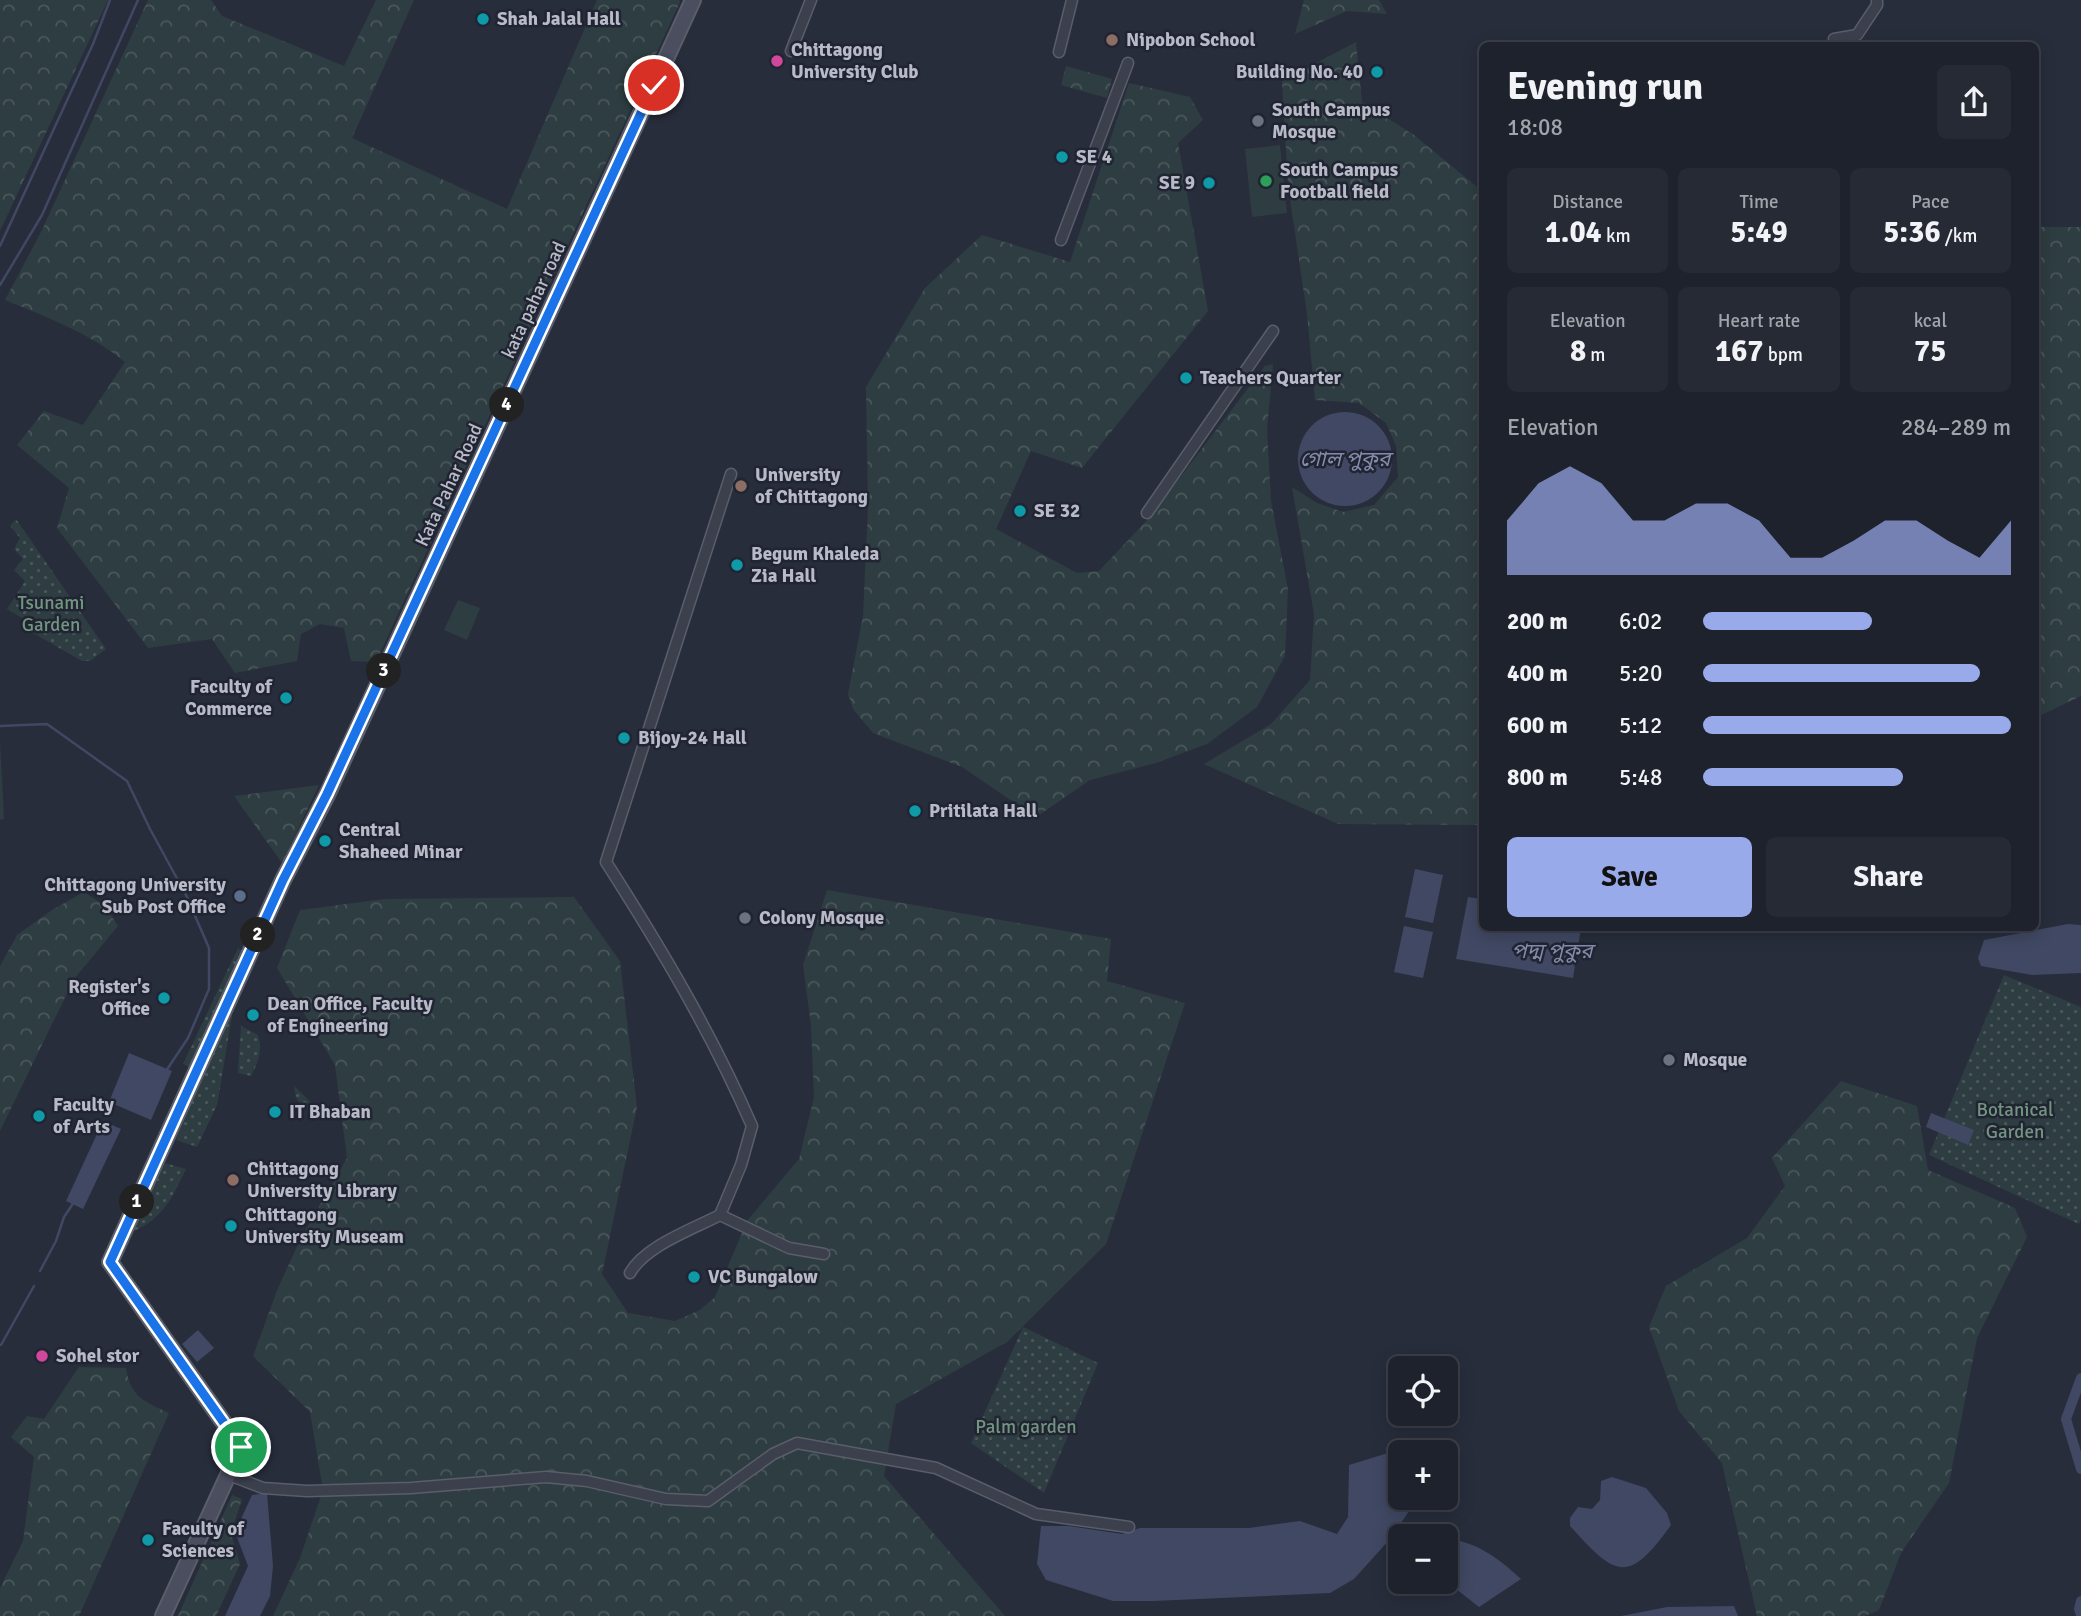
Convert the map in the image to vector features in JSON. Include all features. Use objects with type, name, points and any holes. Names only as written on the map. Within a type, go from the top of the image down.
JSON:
[{"type":"street","name":"Kata Pahar Road","points":[[229,1475],[241,1447],[110,1262],[283,880],[339,769],[693,0]]},
{"type":"street","points":[[792,51],[811,0]]},
{"type":"street","points":[[1059,52],[1072,0]]},
{"type":"street","points":[[1834,39],[1857,35],[1877,5],[1877,0]]},
{"type":"street","points":[[1061,240],[1128,62]]},
{"type":"street","points":[[1147,513],[1273,331]]},
{"type":"street","points":[[630,1273],[634,1265],[650,1251],[720,1215],[741,1165],[752,1126],[705,1025],[660,946],[606,862],[731,474]]},
{"type":"street","points":[[720,1215],[789,1248],[824,1254]]},
{"type":"street","points":[[163,1616],[229,1475],[263,1488],[307,1491],[411,1488],[546,1477],[587,1480],[666,1499],[708,1501],[773,1454],[797,1443],[936,1468],[1036,1514],[1129,1527]]},
{"type":"green space","points":[[0,0],[108,0],[0,231]]},
{"type":"green space","points":[[148,0],[211,0],[222,16],[344,66],[376,0],[414,0],[352,138],[507,209],[597,0],[680,2],[376,662],[351,661],[344,628],[320,624],[301,634],[297,661],[235,673],[212,639],[148,648],[57,528],[69,488],[17,445],[44,411],[83,425],[125,362],[82,334],[5,300],[41,232]]},
{"type":"green space","points":[[1304,0],[1379,0],[1387,14],[1347,11],[1295,34]]},
{"type":"green space","points":[[1356,42],[1362,102],[1414,135],[1479,189],[1479,825],[1338,824],[1204,764],[1271,724],[1310,680],[1314,614],[1292,487],[1317,503],[1343,512],[1374,505],[1398,477],[1396,446],[1386,423],[1359,403],[1315,400],[1307,314],[1288,185],[1282,81]]},
{"type":"green space","points":[[1066,66],[1112,79],[1107,98],[1061,85]]},
{"type":"green space","points":[[1129,83],[1190,97],[1203,120],[1178,143],[1208,311],[1082,468],[1031,451],[996,529],[1077,573],[1099,571],[1150,517],[1265,366],[1273,364],[1267,429],[1271,501],[1288,589],[1285,656],[1257,707],[1207,744],[1156,763],[1090,780],[1039,815],[1009,799],[962,767],[873,733],[853,709],[848,694],[863,616],[868,507],[866,387],[925,288],[982,235],[1070,262]]},
{"type":"green space","name":"South Campus Football field","points":[[1280,145],[1287,213],[1252,217],[1245,149]]},
{"type":"green space","points":[[2039,227],[2081,227],[2081,696],[2039,716]]},
{"type":"green space","name":"Tsunami Garden","points":[[16,519],[106,649],[90,661],[82,661],[26,629],[28,625],[24,619],[7,609],[25,581],[14,570],[23,559],[14,549],[20,538],[10,526]]},
{"type":"green space","points":[[458,600],[480,608],[467,640],[444,630]]},
{"type":"green space","points":[[0,743],[4,819],[0,820]]},
{"type":"green space","points":[[319,785],[282,863],[234,796]]},
{"type":"green space","points":[[827,890],[1111,939],[1107,981],[1185,1003],[1106,1244],[1007,1342],[896,1404],[884,1476],[1005,1616],[273,1616],[300,1558],[323,1490],[310,1412],[253,1356],[278,1288],[301,1238],[347,1158],[335,1065],[277,968],[300,910],[385,899],[574,897],[620,961],[637,1107],[602,1274],[628,1313],[675,1321],[700,1310],[715,1297],[747,1221],[799,1159],[814,1097],[811,1025],[803,965]]},
{"type":"green space","points":[[84,892],[105,906],[118,926],[74,979],[0,1131],[0,966],[17,935],[52,910]]},
{"type":"green space","points":[[238,948],[247,954],[193,1069],[183,1064]]},
{"type":"green space","name":"Botanical Garden","points":[[2004,975],[2081,1007],[2079,1224],[1929,1155]]},
{"type":"green space","points":[[234,1004],[217,1105],[197,1147],[176,1140]]},
{"type":"green space","points":[[241,1026],[258,1035],[259,1056],[251,1076],[238,1073]]},
{"type":"green space","points":[[1841,1081],[1917,1106],[1928,1170],[2015,1208],[2027,1237],[1977,1338],[1949,1483],[1901,1553],[1879,1610],[1865,1616],[1757,1616],[1722,1463],[1679,1411],[1649,1327],[1666,1286],[1747,1238],[1785,1186],[1772,1158]]},
{"type":"green space","points":[[294,1086],[321,1112],[319,1115],[300,1104]]},
{"type":"green space","points":[[165,1163],[186,1169],[176,1190],[158,1215],[130,1233]]},
{"type":"green space","name":"Palm garden","points":[[1023,1327],[1098,1363],[1044,1493],[971,1443]]},
{"type":"green space","points":[[79,1367],[126,1368],[135,1392],[146,1402],[169,1413],[79,1616],[0,1616],[0,1588],[23,1541],[34,1457],[11,1437],[27,1416],[44,1419]]},
{"type":"green space","points":[[232,1495],[242,1499],[231,1533],[240,1564],[216,1616],[178,1616]]},
{"type":"water","name":"গোল পুকুর","points":[[1336,412],[1354,412],[1379,425],[1389,441],[1392,459],[1389,477],[1379,493],[1354,506],[1336,506],[1311,493],[1298,468],[1298,450],[1311,425]]},
{"type":"water","points":[[1415,869],[1443,875],[1433,923],[1405,917]]},
{"type":"water","name":"পদ্ম পুকুর","points":[[1468,897],[1479,899],[1479,931],[1581,931],[1573,978],[1456,959]]},
{"type":"water","points":[[2068,924],[2081,925],[2081,973],[2032,975],[1981,966],[1978,958],[1984,940]]},
{"type":"water","points":[[1404,926],[1433,932],[1423,978],[1394,972]]},
{"type":"water","points":[[129,1053],[172,1071],[151,1120],[109,1102]]},
{"type":"water","points":[[1931,1113],[1974,1130],[1968,1145],[1926,1127]]},
{"type":"water","points":[[103,1121],[121,1129],[83,1209],[66,1201]]},
{"type":"water","points":[[198,1330],[214,1348],[197,1362],[182,1344]]},
{"type":"water","points":[[1388,1453],[1388,1510],[1410,1510],[1400,1524],[1388,1524],[1388,1541],[1354,1579],[1330,1593],[1113,1601],[1046,1580],[1037,1564],[1041,1526],[1069,1526],[1122,1534],[1140,1528],[1249,1528],[1300,1521],[1337,1534],[1348,1517],[1349,1465]]},
{"type":"water","points":[[1612,1477],[1646,1488],[1667,1513],[1671,1525],[1644,1558],[1622,1567],[1599,1556],[1570,1526],[1570,1518],[1578,1507],[1592,1509],[1600,1500],[1601,1481]]},
{"type":"water","points":[[267,1493],[273,1566],[270,1596],[260,1616],[225,1616],[248,1566],[235,1532],[252,1495]]},
{"type":"water","points":[[1458,1540],[1486,1552],[1521,1579],[1479,1607],[1458,1590]]},
{"type":"water","points":[[1734,1606],[1738,1616],[1621,1616],[1667,1607]]},
{"type":"waterway","points":[[0,246],[93,44],[110,0]]},
{"type":"waterway","points":[[0,285],[42,215],[138,0]]},
{"type":"waterway","points":[[0,726],[47,724],[127,781],[186,895],[209,948],[209,989],[188,1038],[166,1071]]},
{"type":"waterway","points":[[40,1271],[56,1241],[64,1217],[74,1202]]},
{"type":"waterway","points":[[1,1345],[34,1286]]},
{"type":"waterway","points":[[2081,1378],[2066,1419],[2081,1469]]},
{"type":"waterway","points":[[2081,1601],[2081,1615]]},
{"type":"place","name":"Shah Jalal Hall","points":[[483,19]]},
{"type":"place","name":"Nipobon School","points":[[1112,40]]},
{"type":"place","name":"Chittagong University Club","points":[[777,61]]},
{"type":"place","name":"Building No. 40","points":[[1377,72]]},
{"type":"place","name":"South Campus Mosque","points":[[1258,121]]},
{"type":"place","name":"SE 4","points":[[1062,157]]},
{"type":"place","name":"South Campus Football field","points":[[1266,181]]},
{"type":"place","name":"SE 9","points":[[1209,183]]},
{"type":"place","name":"Teachers Quarter","points":[[1186,378]]},
{"type":"place","name":"University of Chittagong","points":[[741,486]]},
{"type":"place","name":"SE 32","points":[[1020,511]]},
{"type":"place","name":"Begum Khaleda Zia Hall","points":[[737,565]]},
{"type":"place","name":"Faculty of Commerce","points":[[286,698]]},
{"type":"place","name":"Bijoy-24 Hall","points":[[624,738]]},
{"type":"place","name":"Pritilata Hall","points":[[915,811]]},
{"type":"place","name":"Central Shaheed Minar","points":[[325,841]]},
{"type":"place","name":"Chittagong University Sub Post Office","points":[[240,896]]},
{"type":"place","name":"Colony Mosque","points":[[745,918]]},
{"type":"place","name":"Register's Office","points":[[164,998]]},
{"type":"place","name":"Dean Office, Faculty of Engineering","points":[[253,1015]]},
{"type":"place","name":"Mosque","points":[[1669,1060]]},
{"type":"place","name":"IT Bhaban","points":[[275,1112]]},
{"type":"place","name":"Faculty of Arts","points":[[39,1116]]},
{"type":"place","name":"Chittagong University Library","points":[[233,1180]]},
{"type":"place","name":"Chittagong University Museam","points":[[231,1226]]},
{"type":"place","name":"VC Bungalow","points":[[694,1277]]},
{"type":"place","name":"Sohel stor","points":[[42,1356]]},
{"type":"place","name":"Faculty of Sciences","points":[[148,1540]]},
{"type":"route","points":[[241,1447],[110,1262],[283,880],[327,794],[654,85]]}]
